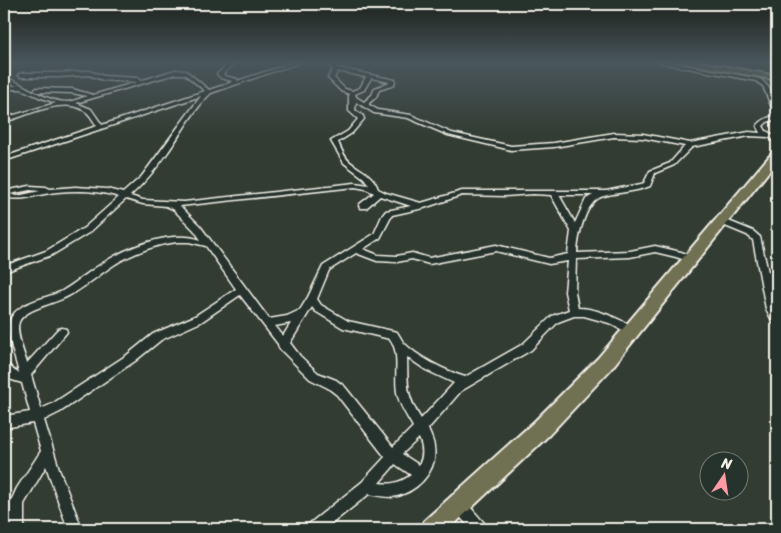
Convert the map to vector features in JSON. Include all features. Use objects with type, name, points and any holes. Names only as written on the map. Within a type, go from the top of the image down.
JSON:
[{"type":"highway","points":[[432,529],[459,506],[574,396],[632,331],[777,154]]},
{"type":"street","points":[[4,87],[50,92],[72,90],[93,96]]},
{"type":"street","points":[[4,120],[123,87]]},
{"type":"street","points":[[203,87],[209,92]]},
{"type":"street","points":[[4,159],[221,87]]},
{"type":"street","points":[[340,87],[376,112],[409,116],[450,134],[511,148],[554,145],[614,135],[643,136],[690,145],[749,134],[767,135],[777,138]]},
{"type":"street","points":[[363,87],[353,96],[352,111],[361,119],[347,134],[335,139],[334,143],[346,161],[370,180],[376,191]]},
{"type":"street","points":[[366,106],[377,89],[383,87]]},
{"type":"street","points":[[766,87],[777,113]]},
{"type":"street","points":[[24,88],[49,99],[67,103],[92,113],[95,121],[100,126]]},
{"type":"street","points":[[49,99],[50,92]]},
{"type":"street","points":[[4,269],[32,260],[70,242],[86,230],[145,178],[201,99],[209,92]]},
{"type":"street","points":[[767,135],[760,129],[761,123],[777,117]]},
{"type":"street","points":[[574,312],[570,292],[571,257],[575,231],[589,201],[600,194],[647,184],[652,172],[666,168],[690,145]]},
{"type":"street","points":[[169,204],[247,198],[360,185],[421,206]]},
{"type":"street","points":[[5,196],[21,198],[56,190],[94,190],[143,202],[164,202],[176,206],[197,228],[206,243],[283,345],[314,376],[341,390],[392,456],[403,460],[414,470],[422,473]]},
{"type":"street","points":[[363,206],[376,191]]},
{"type":"street","points":[[267,323],[289,320],[315,304],[326,268],[358,250],[377,236],[389,213],[421,206],[462,193],[610,193]]},
{"type":"street","points":[[554,193],[575,231]]},
{"type":"street","points":[[722,222],[750,233],[758,240],[763,260],[763,273],[777,321]]},
{"type":"street","points":[[75,529],[37,417],[14,324],[22,313],[70,291],[106,266],[146,247],[183,239],[193,240],[199,244],[206,243]]},
{"type":"street","points":[[358,250],[377,258],[397,259],[412,256],[429,261],[496,248],[541,261],[597,254],[630,254],[655,250],[678,254],[691,260]]},
{"type":"street","points":[[763,273],[777,280]]},
{"type":"street","points":[[4,422],[37,417],[67,401],[131,358],[157,337],[198,319],[241,290]]},
{"type":"street","points":[[315,304],[346,325],[393,335],[400,345],[420,362],[432,369],[465,382]]},
{"type":"street","points":[[283,345],[304,311]]},
{"type":"street","points":[[314,529],[367,487],[388,464],[392,456],[420,429],[451,393],[465,382],[527,347],[555,320],[574,312],[596,314],[632,331]]},
{"type":"street","points":[[4,367],[8,374],[20,379],[26,375],[62,332]]},
{"type":"street","points":[[367,487],[394,490],[414,480],[427,466],[428,448],[426,439],[404,397],[400,345]]},
{"type":"street","points":[[16,529],[17,503],[48,452]]},
{"type":"street","points":[[459,506],[480,529]]}]
